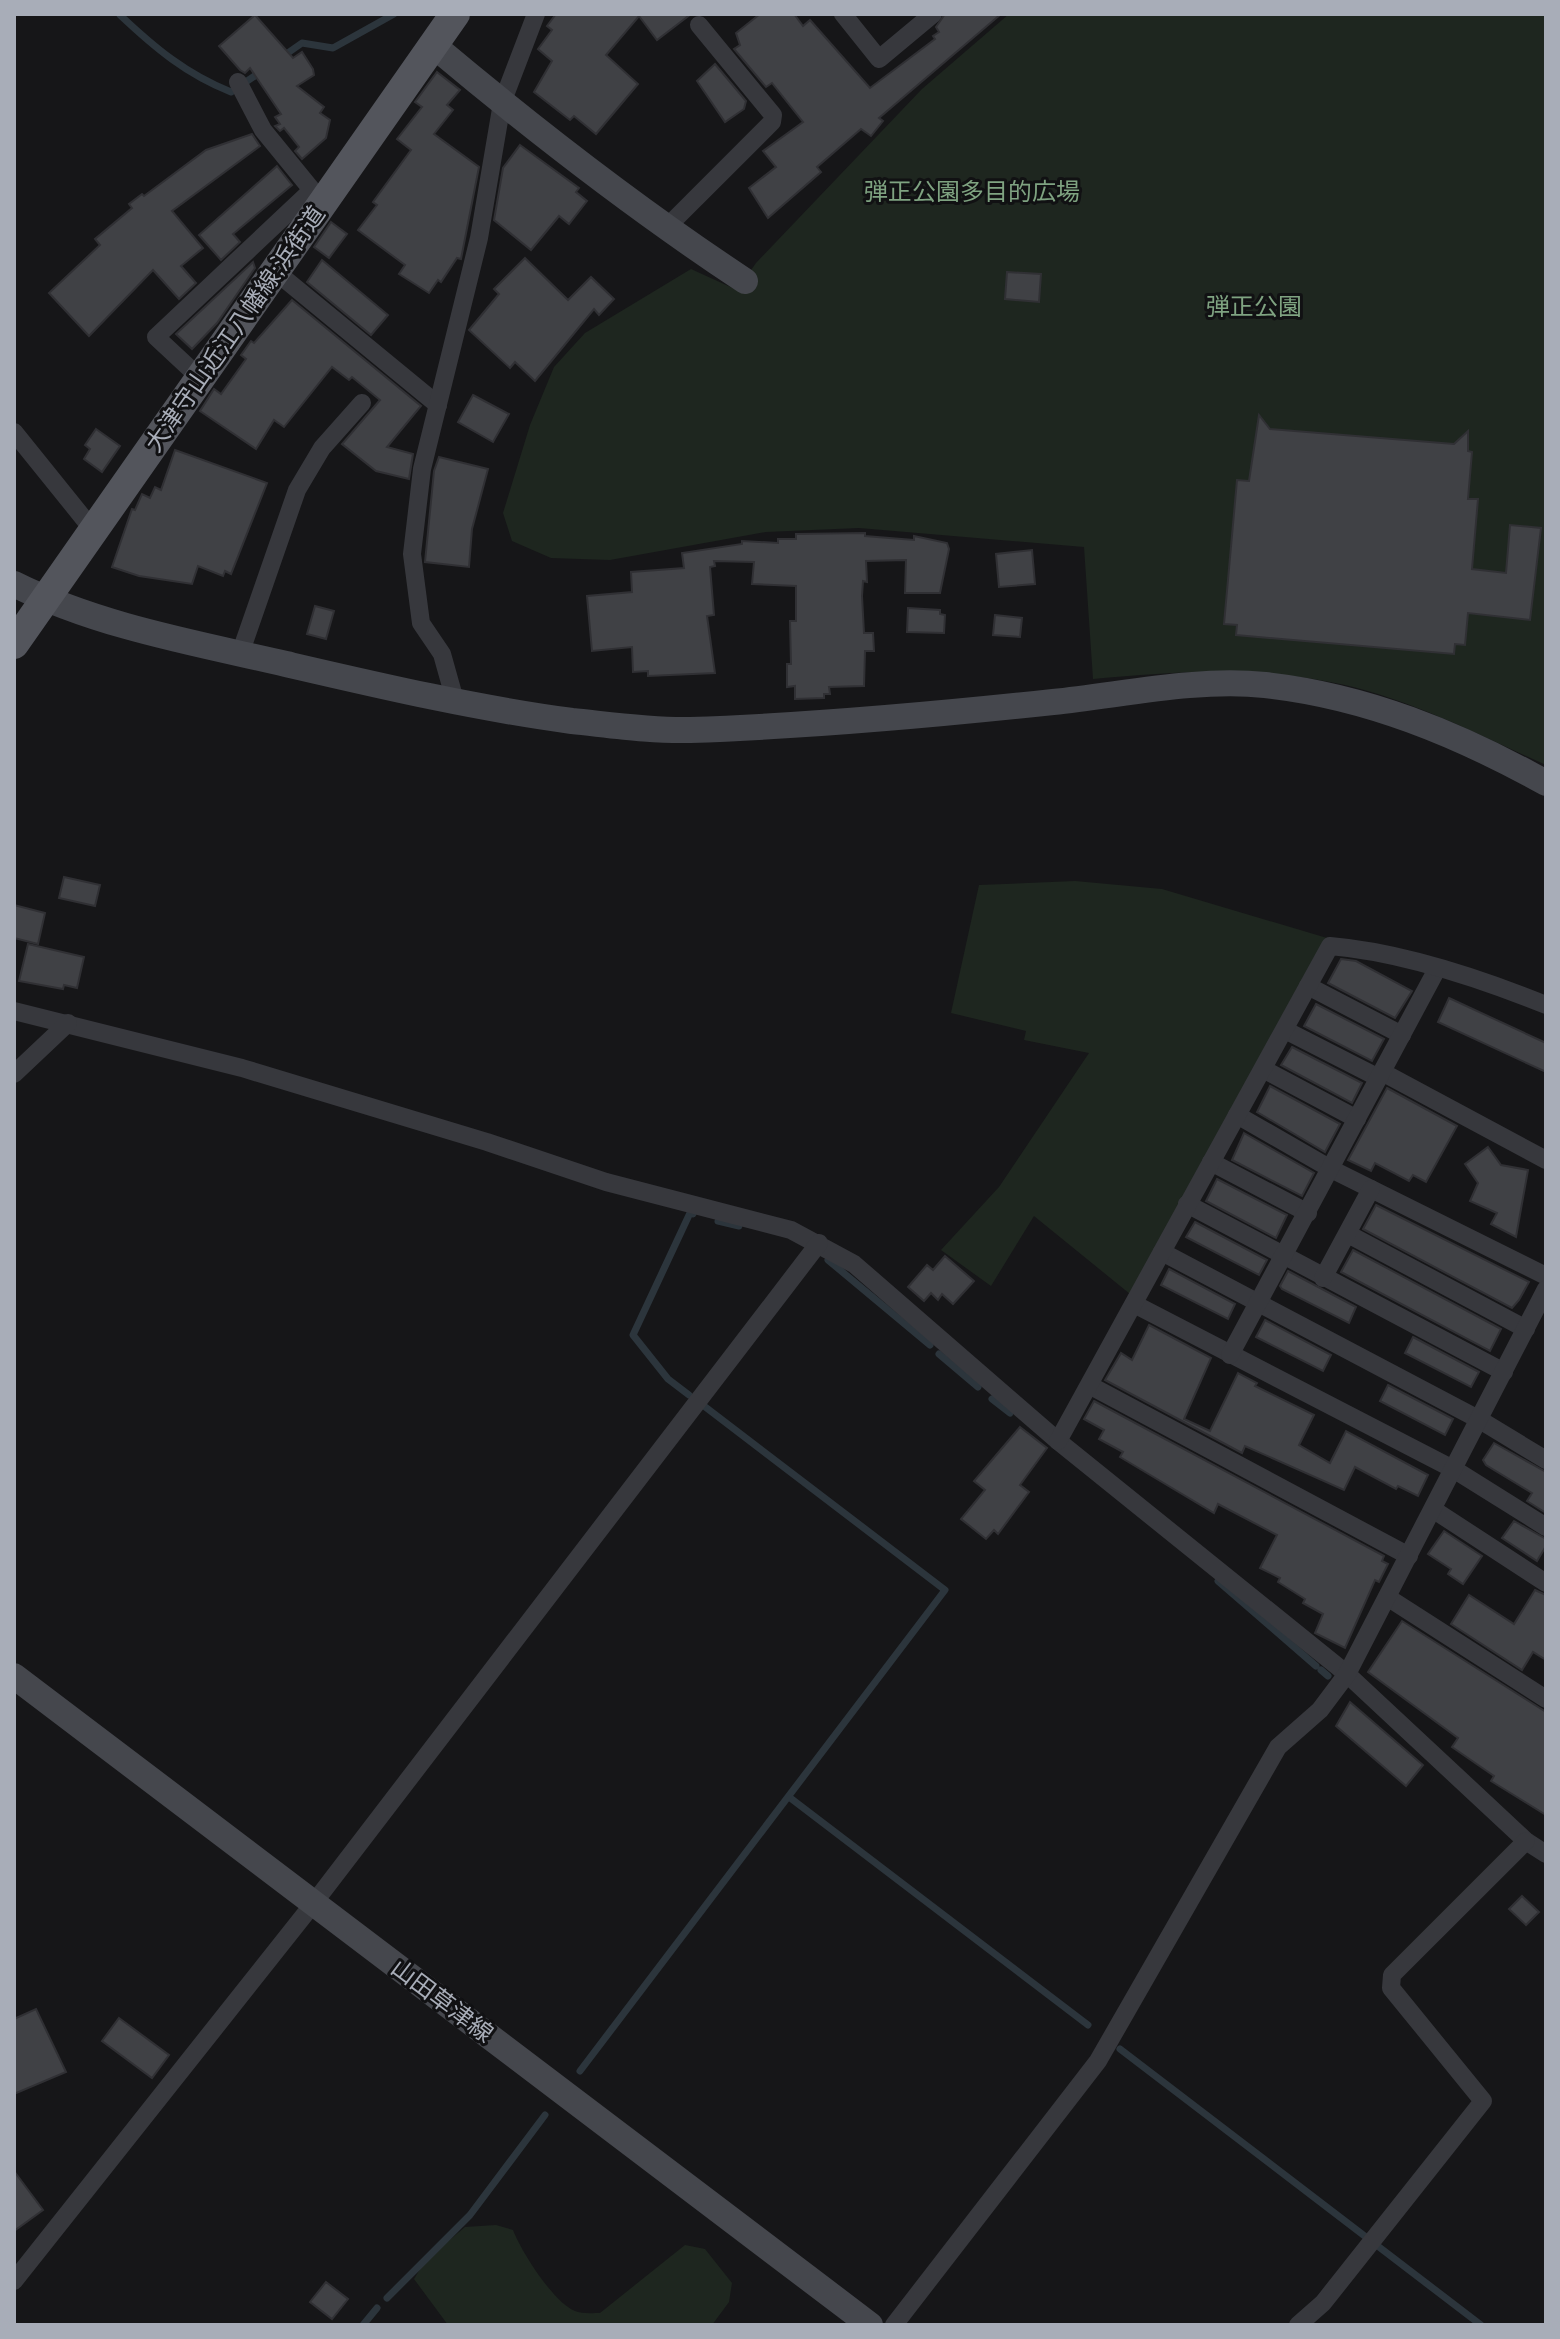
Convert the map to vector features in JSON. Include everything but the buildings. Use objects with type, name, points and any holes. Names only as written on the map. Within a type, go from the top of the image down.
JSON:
[{"type":"main road","name":"大津守山近江八幡線;浜街道","points":[[14,643],[275,271],[319,194],[455,14]]},
{"type":"street","points":[[456,704],[442,654],[421,623],[412,554],[422,469],[479,238],[502,103],[536,14]]},
{"type":"street","points":[[843,14],[879,59],[933,14]]},
{"type":"street","points":[[666,228],[772,122],[773,115],[699,25]]},
{"type":"street","points":[[433,45],[502,103],[666,228],[745,281]]},
{"type":"street","points":[[200,378],[156,337],[319,194],[263,130],[238,82]]},
{"type":"street","points":[[275,271],[438,405]]},
{"type":"street","points":[[240,654],[297,490],[322,448],[362,403]]},
{"type":"street","points":[[14,432],[93,530]]},
{"type":"street","points":[[14,584],[45,600],[139,629],[240,654],[456,704],[600,724],[684,730],[940,714],[1198,685],[1261,685],[1313,692],[1395,713],[1496,755],[1546,783]]},
{"type":"street","points":[[1058,1441],[1091,1386],[1187,1204],[1330,946],[1371,949],[1483,979],[1546,1005]]},
{"type":"street","points":[[1230,1355],[1437,969]]},
{"type":"street","points":[[1308,986],[1402,1035]]},
{"type":"street","points":[[14,1011],[254,1072],[487,1142],[606,1182],[791,1230],[819,1243],[854,1264],[1058,1441],[1347,1674],[1526,1841],[1546,1854]]},
{"type":"street","points":[[14,1074],[68,1023]]},
{"type":"street","points":[[1285,1030],[1546,1160]]},
{"type":"street","points":[[1263,1069],[1357,1119]]},
{"type":"street","points":[[1237,1115],[1331,1169],[1546,1276]]},
{"type":"street","points":[[1211,1162],[1308,1213]]},
{"type":"street","points":[[1323,1278],[1371,1189]]},
{"type":"street","points":[[1187,1204],[1504,1372]]},
{"type":"street","points":[[1348,1234],[1526,1329]]},
{"type":"street","points":[[14,2281],[313,1904],[819,1243]]},
{"type":"street","points":[[1162,1252],[1480,1420],[1546,1460]]},
{"type":"street","points":[[894,2325],[1098,2061],[1278,1747],[1320,1710],[1347,1674],[1546,1289]]},
{"type":"street","points":[[1134,1304],[1455,1470],[1546,1527]]},
{"type":"street","points":[[1091,1386],[1409,1556]]},
{"type":"street","points":[[1434,1510],[1546,1583]]},
{"type":"street","points":[[1387,1597],[1546,1699]]},
{"type":"street","name":"山田草津線","points":[[14,1676],[870,2325]]},
{"type":"street","points":[[1298,2325],[1323,2303],[1483,2101],[1391,1988],[1392,1975],[1526,1841]]},
{"type":"green space","name":"弾正公園","points":[[1009,14],[1546,14],[1546,765],[1413,706],[1330,682],[1241,672],[1093,679],[1084,547],[859,528],[766,532],[610,560],[551,558],[512,541],[503,513],[530,425],[554,367],[585,333],[691,269],[737,290],[756,263],[922,89]]},
{"type":"green space","points":[[1075,881],[1162,889],[1327,938],[1130,1294],[1034,1216],[991,1286],[941,1250],[999,1187],[1089,1053],[1024,1040],[1026,1031],[951,1013],[979,885]]},
{"type":"green space","points":[[496,2225],[513,2230],[548,2287],[566,2306],[578,2312],[600,2313],[685,2245],[705,2249],[732,2283],[729,2302],[712,2325],[448,2325],[414,2279],[425,2261],[465,2227]]},
{"type":"waterway","points":[[282,57],[302,43],[333,48],[394,14]]},
{"type":"waterway","points":[[120,15],[172,59],[231,92],[262,71]]},
{"type":"waterway","points":[[689,1395],[668,1379],[633,1335],[690,1213],[693,1214]]},
{"type":"waterway","points":[[718,1221],[739,1226]]},
{"type":"waterway","points":[[828,1260],[930,1345]]},
{"type":"waterway","points":[[939,1354],[978,1387]]},
{"type":"waterway","points":[[992,1399],[1010,1413]]},
{"type":"waterway","points":[[580,2071],[945,1590],[704,1406]]},
{"type":"waterway","points":[[1218,1581],[1316,1666]]},
{"type":"waterway","points":[[1321,1670],[1328,1676]]},
{"type":"waterway","points":[[789,1797],[1088,2025]]},
{"type":"waterway","points":[[1120,2049],[1481,2325]]},
{"type":"waterway","points":[[387,2298],[470,2215],[545,2115]]},
{"type":"waterway","points":[[363,2325],[377,2308]]},
{"type":"park label","name":"弾正公園多目的広場","points":[[972,192]]}]
